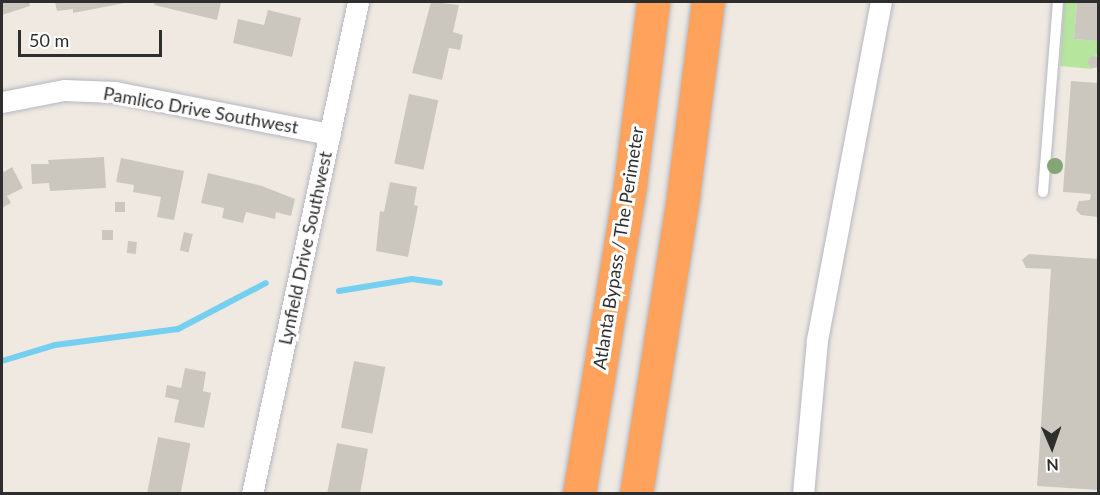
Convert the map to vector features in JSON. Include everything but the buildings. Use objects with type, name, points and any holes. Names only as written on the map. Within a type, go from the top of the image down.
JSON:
[{"type":"highway","name":"Atlanta Bypass / The Perimeter","points":[[579,494],[630,185],[653,2]]},
{"type":"highway","points":[[636,494],[683,196],[708,2]]},
{"type":"street","name":"Lynfield Drive Southwest","points":[[252,494],[358,2]]},
{"type":"street","points":[[803,494],[817,340],[881,2]]},
{"type":"street","name":"Pamlico Drive Southwest","points":[[2,102],[64,90],[115,92],[330,134]]},
{"type":"lane","points":[[1043,192],[1058,2]]},
{"type":"green space","points":[[1064,2],[1077,2],[1074,39],[1098,41],[1098,54],[1090,59],[1093,69],[1060,66]]},
{"type":"waterway","points":[[339,291],[412,279],[440,283]]},
{"type":"waterway","points":[[2,361],[55,345],[178,329],[266,283]]}]
